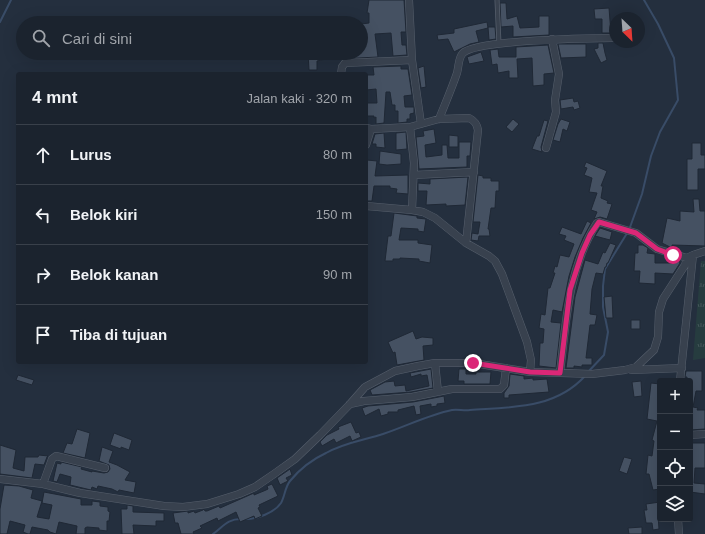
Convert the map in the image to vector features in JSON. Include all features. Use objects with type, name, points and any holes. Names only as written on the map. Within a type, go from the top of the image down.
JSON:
[{"type":"street","points":[[409,0],[412,60],[421,124]]},
{"type":"street","points":[[439,119],[457,73],[460,57],[464,52],[470,49],[499,44],[552,39],[609,38]]},
{"type":"street","points":[[546,148],[556,112],[555,100],[559,74],[552,39]]},
{"type":"street","points":[[341,72],[342,67],[346,63],[412,60]]},
{"type":"street","points":[[369,129],[410,127],[439,119],[469,118],[475,122],[478,130],[466,243]]},
{"type":"street","points":[[410,127],[414,163],[412,210]]},
{"type":"street","points":[[414,175],[474,172]]},
{"type":"street","points":[[368,206],[423,212],[435,218],[466,243],[495,261],[502,274],[527,342],[531,360],[530,372]]},
{"type":"street","points":[[560,373],[570,290],[582,253],[597,223],[599,222],[636,233],[657,249],[690,256],[705,251]]},
{"type":"street","points":[[680,378],[690,256]]},
{"type":"street","points":[[625,370],[636,367],[654,350],[658,337],[659,312],[663,299],[690,256]]},
{"type":"street","points":[[0,479],[42,484],[80,493],[164,506],[183,507],[207,504],[255,487],[274,474],[295,459],[350,404],[364,387],[380,378],[403,369],[435,363],[473,363],[530,372],[592,374],[625,370],[682,368]]},
{"type":"street","points":[[435,363],[438,392]]},
{"type":"street","points":[[350,404],[364,401],[412,397],[452,389],[500,389],[504,385],[506,368]]},
{"type":"street","points":[[693,435],[705,434]]},
{"type":"street","points":[[42,484],[52,459],[56,456],[105,468]]},
{"type":"street","points":[[678,522],[679,534]]},
{"type":"lane","points":[[497,0],[499,44]]},
{"type":"green space","points":[[701,261],[705,261],[705,358],[693,360]]},
{"type":"building","points":[[369,0],[404,0],[406,32],[401,32],[402,45],[406,45],[407,55],[393,56],[391,33],[375,34],[378,57],[368,58],[369,13],[367,13]]},
{"type":"building","points":[[500,3],[506,3],[507,19],[517,16],[520,28],[539,27],[539,16],[549,16],[549,35],[513,37],[513,26],[501,27]]},
{"type":"building","points":[[609,8],[609,33],[602,33],[602,19],[595,19],[594,9]]},
{"type":"building","points":[[487,22],[488,28],[476,31],[479,42],[470,44],[454,52],[448,39],[438,40],[437,35],[454,33],[454,29]]},
{"type":"building","points":[[488,27],[495,27],[496,39],[489,40]]},
{"type":"building","points":[[598,43],[603,43],[607,60],[601,63],[594,49],[598,48]]},
{"type":"building","points":[[558,44],[586,44],[586,57],[561,58]]},
{"type":"building","points":[[548,45],[554,73],[544,74],[544,85],[533,86],[532,58],[517,59],[518,78],[509,78],[509,71],[498,73],[497,64],[492,65],[490,50],[498,49],[499,57],[516,57],[516,47]]},
{"type":"building","points":[[481,52],[484,61],[469,64],[467,57]]},
{"type":"building","points":[[308,60],[322,60],[317,61],[317,70],[309,70]]},
{"type":"building","points":[[401,66],[401,69],[408,69],[412,95],[404,96],[405,107],[414,107],[414,113],[410,114],[410,119],[407,119],[407,122],[398,123],[398,111],[395,111],[395,105],[392,105],[390,92],[386,92],[384,123],[376,124],[376,117],[374,118],[374,116],[368,116],[368,103],[377,103],[376,89],[368,90],[368,75],[374,75],[373,67]]},
{"type":"building","points":[[424,66],[426,87],[421,88],[418,68]]},
{"type":"building","points":[[573,98],[574,102],[578,101],[580,108],[574,110],[573,107],[561,109],[560,100]]},
{"type":"building","points":[[513,119],[519,124],[512,132],[506,127]]},
{"type":"building","points":[[561,119],[570,122],[567,131],[563,129],[560,142],[553,140]]},
{"type":"building","points":[[544,120],[548,121],[541,147],[542,152],[532,149],[537,136],[539,136]]},
{"type":"building","points":[[434,129],[436,143],[425,145],[426,157],[442,155],[442,145],[447,145],[448,158],[459,158],[459,142],[471,142],[470,156],[467,156],[467,167],[419,169],[416,137],[424,136],[423,131]]},
{"type":"building","points":[[406,132],[407,149],[396,150],[396,133]]},
{"type":"building","points":[[384,133],[385,148],[376,147],[376,144],[372,144],[375,134]]},
{"type":"building","points":[[449,135],[458,136],[458,147],[449,147]]},
{"type":"building","points":[[692,143],[701,143],[701,155],[705,155],[705,169],[698,169],[698,190],[687,190],[687,159],[692,159]]},
{"type":"building","points":[[380,151],[401,154],[401,164],[379,164]]},
{"type":"building","points":[[368,160],[377,161],[375,176],[408,175],[408,194],[396,193],[397,189],[390,188],[390,186],[374,186],[372,201],[368,201]]},
{"type":"building","points":[[586,162],[607,171],[601,186],[603,186],[601,198],[608,201],[607,203],[612,204],[607,219],[600,217],[594,219],[597,212],[591,210],[597,193],[589,192],[592,178],[584,175],[587,168],[584,167]]},
{"type":"building","points":[[478,175],[483,176],[483,178],[491,178],[491,181],[499,181],[499,191],[496,191],[495,208],[491,208],[488,229],[490,236],[479,236],[478,241],[471,240],[472,233],[478,234],[480,222],[473,222]]},
{"type":"building","points":[[468,177],[465,205],[426,205],[427,191],[418,191],[418,183],[430,184],[430,179]]},
{"type":"building","points":[[693,199],[699,199],[700,211],[705,211],[705,246],[672,245],[672,248],[662,243],[667,218],[680,221],[680,211],[694,212]]},
{"type":"building","points":[[394,213],[417,216],[417,218],[426,219],[424,232],[418,231],[418,229],[401,228],[399,240],[418,240],[418,243],[432,245],[430,263],[419,261],[419,259],[400,258],[393,259],[393,261],[385,261],[388,236],[391,236]]},
{"type":"building","points":[[587,221],[591,223],[575,257],[569,276],[562,312],[553,310],[551,322],[561,323],[556,368],[539,366],[540,343],[543,343],[544,329],[539,328],[541,314],[545,315],[548,288],[550,288],[555,273],[553,273],[555,266],[557,267],[560,255],[569,257],[574,244],[564,240],[566,236],[559,234],[562,227],[581,234]]},
{"type":"building","points":[[600,228],[612,232],[610,240],[595,236]]},
{"type":"building","points":[[610,243],[616,245],[603,274],[596,273],[592,289],[590,314],[597,315],[595,325],[590,325],[586,358],[592,358],[592,365],[566,368],[575,297],[585,260],[598,264],[603,252],[605,253]]},
{"type":"building","points":[[638,245],[643,245],[648,248],[647,253],[655,254],[655,263],[673,263],[673,260],[679,261],[680,263],[673,274],[655,273],[655,284],[639,283],[640,271],[634,271],[635,253],[638,253]]},
{"type":"building","points":[[612,296],[613,318],[606,318],[604,297]]},
{"type":"building","points":[[631,320],[640,320],[640,329],[631,329]]},
{"type":"building","points":[[413,331],[416,339],[422,337],[433,338],[433,345],[423,346],[424,360],[397,365],[395,352],[393,353],[388,342]]},
{"type":"building","points":[[431,369],[433,388],[411,392],[372,395],[370,390],[385,382],[394,381],[395,386],[405,385],[406,391],[429,386],[427,375],[421,376],[421,374],[411,377],[410,373]]},
{"type":"building","points":[[459,369],[466,369],[466,374],[491,372],[490,384],[464,384],[464,381],[458,381]]},
{"type":"building","points":[[686,371],[702,371],[702,391],[696,391],[693,407],[693,378],[685,377]]},
{"type":"building","points":[[510,374],[524,376],[524,379],[547,379],[549,392],[509,395],[509,398],[504,398],[504,393],[509,386]]},
{"type":"building","points":[[18,375],[34,380],[32,385],[16,380]]},
{"type":"building","points":[[641,381],[642,396],[634,397],[632,382]]},
{"type":"building","points":[[651,383],[657,384],[657,421],[647,419]]},
{"type":"building","points":[[444,396],[445,403],[437,404],[437,406],[431,407],[431,404],[420,406],[421,414],[416,415],[414,406],[398,410],[398,412],[388,412],[388,414],[381,416],[379,409],[365,416],[362,408],[368,406],[413,402]]},
{"type":"building","points":[[693,407],[698,408],[697,410],[705,410],[705,429],[693,430]]},
{"type":"building","points":[[657,421],[657,489],[653,490],[649,474],[646,474],[648,455],[652,456],[654,441],[652,440]]},
{"type":"building","points":[[351,422],[356,433],[359,432],[361,437],[352,441],[350,436],[336,443],[334,439],[322,446],[320,442],[327,435],[339,429],[338,427]]},
{"type":"building","points":[[77,429],[90,433],[85,458],[63,453],[67,443],[72,444]]},
{"type":"building","points":[[114,433],[132,440],[129,450],[110,445]]},
{"type":"building","points":[[693,443],[705,443],[705,468],[695,468],[694,483],[705,484],[705,494],[693,492]]},
{"type":"building","points":[[0,445],[16,450],[13,468],[24,471],[25,457],[38,457],[39,455],[48,456],[44,465],[35,464],[32,478],[0,474]]},
{"type":"building","points":[[102,447],[113,451],[109,462],[130,472],[125,480],[136,482],[134,493],[119,490],[118,492],[98,486],[97,489],[92,487],[91,490],[70,485],[71,477],[60,474],[57,482],[53,481],[57,463],[61,464],[61,462],[82,467],[81,469],[92,472],[108,472],[110,469],[109,465],[99,461]]},
{"type":"building","points":[[624,457],[632,459],[627,474],[619,471]]},
{"type":"building","points":[[290,469],[292,475],[286,478],[288,481],[280,485],[277,478]]},
{"type":"building","points":[[272,484],[278,496],[259,505],[260,507],[258,508],[262,516],[255,519],[254,516],[240,522],[236,512],[218,521],[217,518],[200,526],[202,528],[193,532],[194,534],[181,534],[178,523],[175,523],[173,513],[188,511],[188,513],[194,511],[195,513],[204,509],[207,511],[219,506],[220,508],[254,493],[254,495],[266,490],[268,489],[267,486]]},
{"type":"building","points":[[4,485],[19,486],[33,490],[31,498],[42,501],[37,517],[49,519],[52,505],[42,503],[44,492],[81,499],[81,505],[92,505],[92,501],[100,502],[100,506],[108,507],[108,511],[110,512],[109,521],[107,521],[107,531],[99,530],[99,528],[87,527],[85,528],[85,534],[76,534],[77,526],[59,522],[56,534],[48,530],[32,527],[30,534],[28,534],[23,532],[25,525],[10,521],[7,534],[0,534],[0,509]]},
{"type":"building","points":[[657,502],[657,522],[658,522],[659,529],[653,530],[652,523],[646,523],[644,510],[647,510],[646,504]]},
{"type":"building","points":[[127,505],[133,506],[133,512],[164,513],[164,521],[156,521],[156,526],[133,525],[134,534],[122,534],[121,509],[127,509]]},
{"type":"building","points":[[642,527],[642,534],[629,534],[628,528]]},
{"type":"waterway","points":[[0,22],[11,0]]},
{"type":"waterway","points":[[588,372],[604,355],[608,332],[603,307],[605,269],[629,230],[642,194],[651,156],[660,132],[678,100],[674,58],[658,24],[644,0]]},
{"type":"waterway","points":[[246,519],[260,517],[278,507],[281,503],[288,483],[306,465],[316,458],[339,447],[383,434],[443,412],[452,410],[517,407],[547,400],[560,395],[573,387],[585,376]]},
{"type":"waterway","points":[[213,534],[232,520],[241,519]]},
{"type":"route","points":[[473,363],[530,372],[560,373],[570,290],[582,253],[597,223],[599,222],[636,233],[657,249],[673,255]]}]
